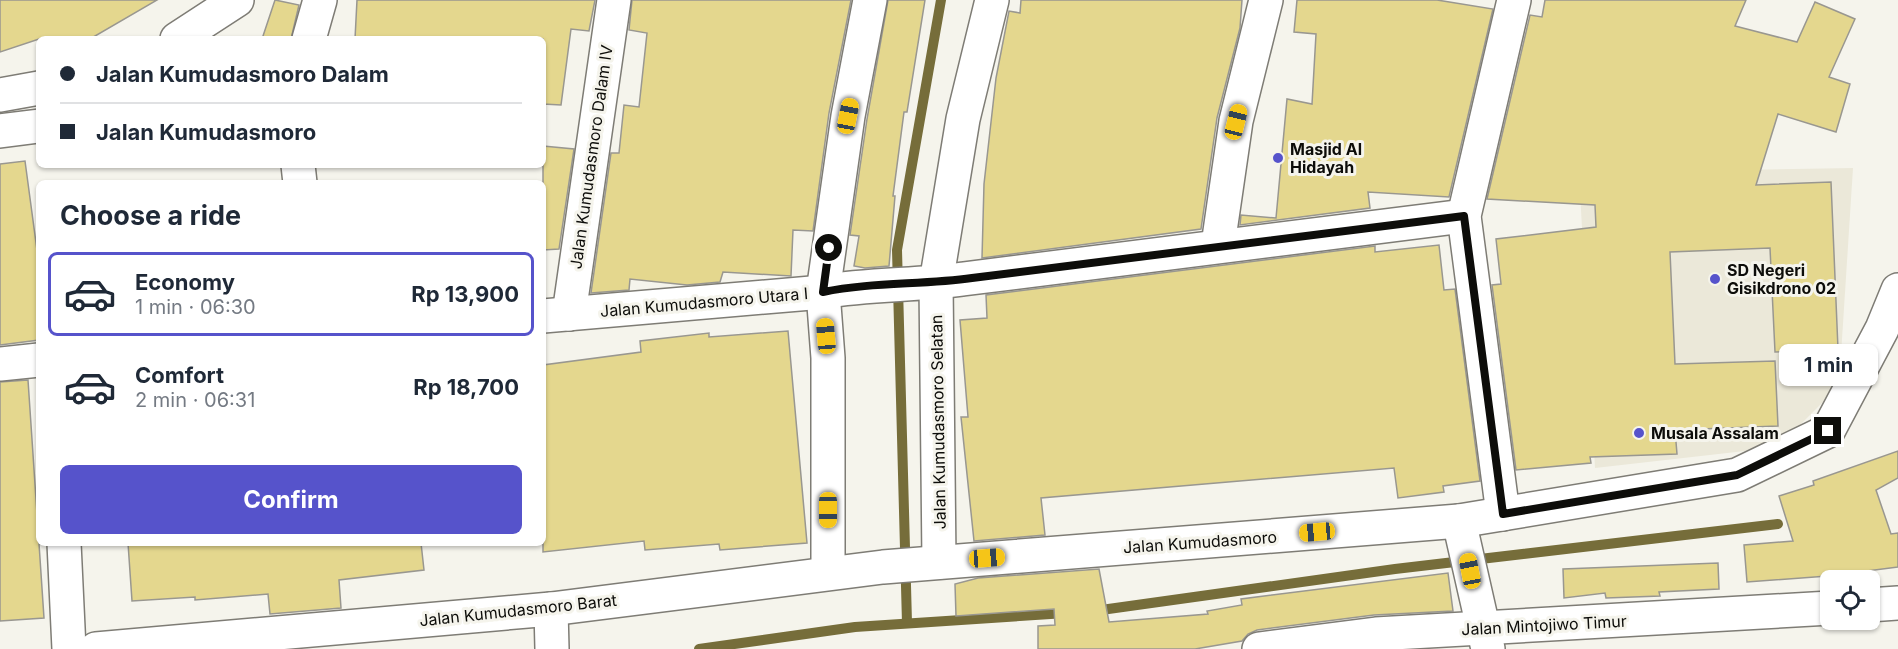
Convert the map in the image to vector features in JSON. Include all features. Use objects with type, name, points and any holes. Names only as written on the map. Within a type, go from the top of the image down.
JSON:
[{"type":"street","points":[[182,36],[237,0]]},
{"type":"street","points":[[310,36],[320,0]]},
{"type":"street","name":"Jalan Kumudasmoro Dalam IV","points":[[556,315],[614,0]]},
{"type":"street","points":[[828,573],[828,358],[848,116],[870,0]]},
{"type":"street","name":"Jalan Kumudasmoro Selatan","points":[[933,563],[925,284],[992,0]]},
{"type":"street","points":[[1218,245],[1236,122],[1266,0]]},
{"type":"street","points":[[1503,514],[1464,216],[1514,0]]},
{"type":"street","points":[[0,95],[36,89]]},
{"type":"street","points":[[0,131],[36,126]]},
{"type":"street","name":"Jalan Kumudasmoro Utara I","points":[[556,315],[925,284],[1218,245],[1464,216]]},
{"type":"street","name":"Jalan Kumudasmoro","points":[[933,563],[1462,535],[1503,514],[1737,475],[1828,431],[1882,329],[1898,290]]},
{"type":"street","points":[[0,364],[36,360]]},
{"type":"street","points":[[1462,535],[1485,639]]},
{"type":"street","points":[[64,546],[69,649]]},
{"type":"street","name":"Jalan Kumudasmoro Barat","points":[[96,649],[552,631],[828,573],[933,563]]},
{"type":"street","points":[[1880,604],[1898,603]]},
{"type":"street","name":"Jalan Mintojiwo Timur","points":[[1259,649],[1376,634],[1485,639],[1820,609]]},
{"type":"shaded area","name":"SD Negeri Gisikdrono 02","points":[[1853,168],[1839,386],[1797,428],[1745,451],[1595,468],[1579,173]]},
{"type":"building","points":[[0,0],[157,0],[95,36],[36,36],[36,40],[0,52]]},
{"type":"building","points":[[275,0],[299,5],[292,36],[263,36]]},
{"type":"building","points":[[357,0],[595,0],[589,31],[571,29],[561,105],[546,104],[546,36],[355,36]]},
{"type":"building","points":[[632,0],[851,0],[829,113],[813,231],[793,230],[791,276],[723,272],[720,282],[687,285],[630,279],[629,290],[591,293],[611,153],[619,153],[624,105],[639,107],[647,33],[629,30]]},
{"type":"building","points":[[888,0],[925,0],[907,112],[904,112],[893,196],[895,196],[889,266],[865,268],[854,266],[859,236],[850,235]]},
{"type":"building","points":[[1021,0],[1242,0],[1240,28],[1217,118],[1201,229],[982,258],[984,184],[996,78],[1009,11],[1020,13]]},
{"type":"building","points":[[1297,0],[1437,0],[1493,9],[1449,197],[1368,192],[1370,208],[1240,225],[1241,215],[1276,218],[1287,99],[1312,104],[1316,34],[1294,32]]},
{"type":"building","points":[[1545,0],[1746,0],[1735,26],[1797,42],[1815,2],[1855,19],[1829,77],[1850,84],[1836,132],[1778,114],[1756,185],[1831,182],[1838,349],[1775,352],[1770,248],[1670,252],[1675,364],[1775,361],[1778,426],[1675,430],[1677,454],[1590,457],[1591,463],[1516,470],[1492,285],[1501,284],[1496,239],[1596,227],[1595,205],[1487,199],[1530,15],[1542,17]]},
{"type":"building","points":[[546,146],[574,149],[559,249],[546,250],[546,180],[543,180],[543,168],[546,168]]},
{"type":"building","points":[[25,161],[36,243],[36,340],[0,345],[0,164]]},
{"type":"building","points":[[1439,245],[1444,290],[1455,289],[1480,481],[1443,486],[1444,492],[1398,498],[1394,468],[1041,498],[1045,535],[974,541],[961,417],[968,417],[960,320],[987,318],[986,295],[1375,246],[1375,252]]},
{"type":"building","points":[[788,331],[807,543],[720,550],[719,544],[645,550],[644,541],[543,552],[543,546],[546,546],[546,365],[641,352],[640,341],[709,333],[709,337]]},
{"type":"building","points":[[28,380],[36,499],[36,546],[39,546],[44,618],[0,621],[0,382]]},
{"type":"building","points":[[1898,451],[1898,478],[1876,490],[1891,534],[1898,533],[1898,567],[1875,570],[1820,570],[1820,577],[1747,582],[1744,545],[1793,541],[1779,496],[1814,485],[1813,481]]},
{"type":"building","points":[[128,546],[421,546],[424,570],[339,580],[341,608],[270,614],[268,594],[195,600],[195,597],[132,601]]},
{"type":"building","points":[[1718,563],[1719,589],[1659,592],[1660,596],[1606,598],[1605,593],[1564,598],[1563,569]]},
{"type":"building","points":[[1099,569],[1109,622],[1208,614],[1207,611],[1242,605],[1241,599],[1448,573],[1453,611],[1374,615],[1257,630],[1248,634],[1242,641],[1195,649],[1038,649],[1038,626],[1055,625],[1054,609],[956,616],[955,584],[978,578]]},
{"type":"waterway","points":[[907,623],[897,250],[941,0]]},
{"type":"waterway","points":[[1094,611],[1395,569],[1778,524]]},
{"type":"waterway","points":[[699,649],[855,627],[1066,613]]},
{"type":"place","name":"Masjid Al Hidayah","points":[[1278,158]]},
{"type":"place","name":"SD Negeri Gisikdrono 02","points":[[1715,279]]},
{"type":"place","name":"Musala Assalam","points":[[1639,433]]},
{"type":"route","points":[[829,248],[823,292],[845,288],[936,283],[1218,245],[1464,216],[1503,514],[1737,475],[1828,431]]}]
